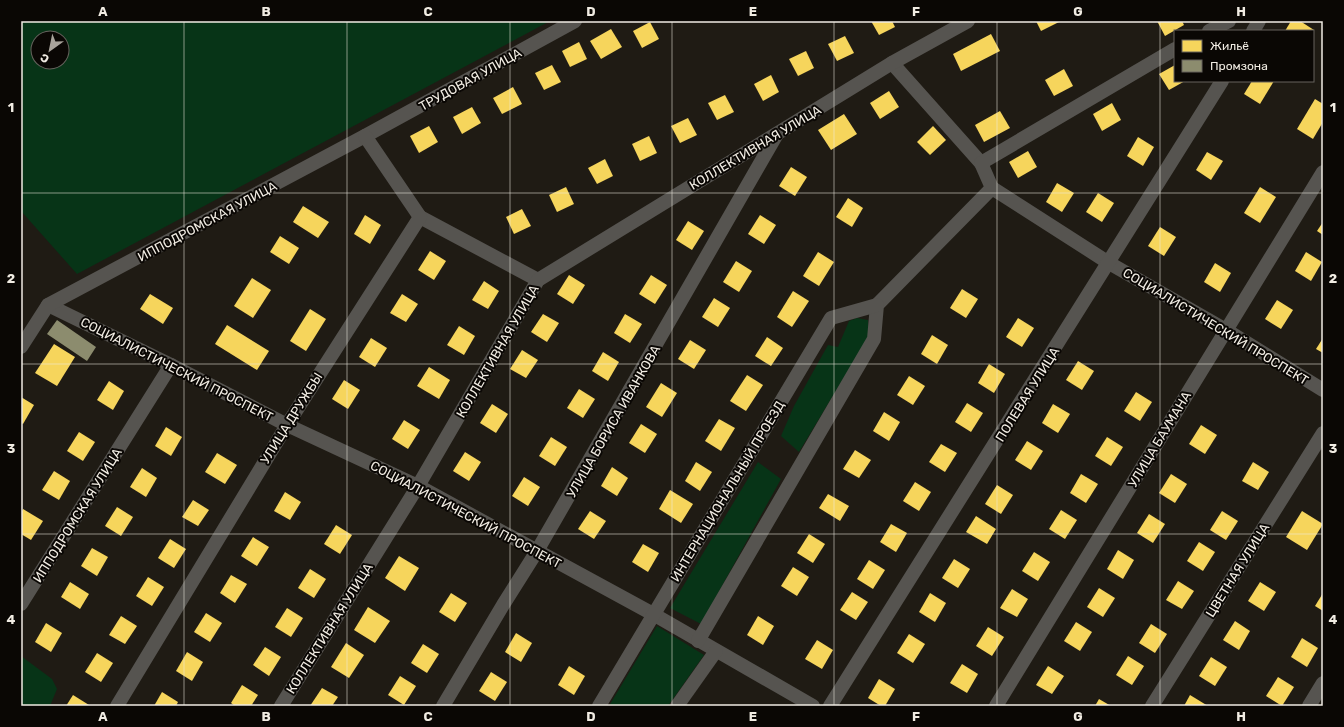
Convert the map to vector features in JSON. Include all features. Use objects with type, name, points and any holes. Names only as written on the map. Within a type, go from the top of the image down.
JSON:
[{"type":"street","name":"ТРУДОВАЯ УЛИЦА","points":[[365,136],[575,21]]},
{"type":"street","name":"КОЛЛЕКТИВНАЯ УЛИЦА","points":[[281,706],[418,486],[538,280],[892,63],[968,21]]},
{"type":"street","points":[[1211,30],[1229,21]]},
{"type":"street","points":[[1254,30],[1259,21]]},
{"type":"street","points":[[981,163],[1174,50]]},
{"type":"street","points":[[892,63],[981,163],[992,188]]},
{"type":"street","name":"ПОЛЕВАЯ УЛИЦА","points":[[830,706],[1221,82]]},
{"type":"street","name":"УЛИЦА БОРИСА ИВАНКОВА","points":[[443,706],[503,604],[537,551],[778,132]]},
{"type":"street","points":[[365,136],[420,217],[538,280]]},
{"type":"street","name":"ИППОДРОМСКАЯ УЛИЦА","points":[[48,305],[365,136]]},
{"type":"street","name":"УЛИЦА БАУМАНА","points":[[996,706],[1323,172]]},
{"type":"street","name":"СОЦИАЛИСТИЧЕСКИЙ ПРОСПЕКТ","points":[[992,188],[1109,263],[1226,330],[1323,390]]},
{"type":"street","name":"ИНТЕРНАЦИОНАЛЬНЫЙ ПРОЕЗД","points":[[599,706],[831,318],[877,305],[992,188]]},
{"type":"street","name":"УЛИЦА ДРУЖБЫ","points":[[117,706],[287,425],[420,217]]},
{"type":"street","points":[[21,347],[48,305]]},
{"type":"street","name":"СОЦИАЛИСТИЧЕСКИЙ ПРОСПЕКТ","points":[[48,305],[171,365],[287,425],[418,486],[653,614],[813,706]]},
{"type":"street","points":[[698,641],[874,339],[877,305]]},
{"type":"street","name":"ИППОДРОМСКАЯ УЛИЦА","points":[[21,604],[171,365]]},
{"type":"street","name":"ЦВЕТНАЯ УЛИЦА","points":[[1152,706],[1323,434]]},
{"type":"street","points":[[677,706],[716,651]]},
{"type":"street","points":[[1309,706],[1323,683]]},
{"type":"green space","points":[[21,21],[550,21],[77,274],[21,211]]},
{"type":"green space","points":[[857,318],[868,320],[869,336],[799,452],[781,436],[794,406],[828,345],[838,347],[849,321]]},
{"type":"green space","points":[[758,462],[781,479],[701,624],[670,608]]},
{"type":"green space","points":[[657,626],[704,655],[668,706],[609,706]]},
{"type":"green space","points":[[21,656],[52,679],[57,689],[50,706],[21,706]]},
{"type":"building: Жильё","points":[[871,21],[892,21],[895,27],[879,35]]},
{"type":"building: Жильё","points":[[1036,21],[1061,21],[1041,31]]},
{"type":"building: Жильё","points":[[1157,21],[1182,21],[1184,25],[1165,36]]},
{"type":"building: Жильё","points":[[1291,21],[1300,21],[1314,30],[1286,30]]},
{"type":"building: Жильё","points":[[650,22],[659,39],[642,48],[633,31]]},
{"type":"building: Жильё","points":[[611,29],[622,47],[601,59],[590,41]]},
{"type":"building: Жильё","points":[[991,34],[1000,51],[961,71],[953,54]]},
{"type":"building: Жильё","points":[[845,36],[854,53],[837,61],[828,44]]},
{"type":"building: Жильё","points":[[579,42],[587,59],[570,67],[562,51]]},
{"type":"building: Жильё","points":[[806,51],[814,68],[798,76],[789,59]]},
{"type":"building: Жильё","points":[[552,65],[561,82],[544,90],[535,73]]},
{"type":"building: Жильё","points":[[1174,66],[1174,82],[1183,82],[1169,90],[1159,74]]},
{"type":"building: Жильё","points":[[1064,69],[1073,86],[1054,96],[1045,80]]},
{"type":"building: Жильё","points":[[771,75],[779,92],[763,101],[754,84]]},
{"type":"building: Жильё","points":[[1251,82],[1273,82],[1260,104],[1244,94]]},
{"type":"building: Жильё","points":[[513,87],[522,104],[502,114],[493,98]]},
{"type":"building: Жильё","points":[[889,91],[899,107],[880,119],[870,103]]},
{"type":"building: Жильё","points":[[725,95],[734,112],[717,120],[708,103]]},
{"type":"building: Жильё","points":[[1315,99],[1323,104],[1323,122],[1313,139],[1297,129]]},
{"type":"building: Жильё","points":[[1112,103],[1121,120],[1102,131],[1093,114]]},
{"type":"building: Жильё","points":[[472,107],[481,123],[462,134],[453,117]]},
{"type":"building: Жильё","points":[[1000,111],[1010,128],[984,142],[975,125]]},
{"type":"building: Жильё","points":[[844,114],[857,134],[831,150],[818,130]]},
{"type":"building: Жильё","points":[[688,118],[697,135],[680,143],[671,126]]},
{"type":"building: Жильё","points":[[429,126],[438,142],[419,153],[410,136]]},
{"type":"building: Жильё","points":[[933,126],[946,140],[930,155],[917,142]]},
{"type":"building: Жильё","points":[[649,136],[657,153],[640,161],[632,144]]},
{"type":"building: Жильё","points":[[1138,137],[1154,147],[1143,166],[1127,156]]},
{"type":"building: Жильё","points":[[1028,151],[1037,167],[1018,178],[1009,162]]},
{"type":"building: Жильё","points":[[1207,152],[1223,161],[1211,180],[1196,170]]},
{"type":"building: Жильё","points":[[605,159],[613,176],[597,184],[588,168]]},
{"type":"building: Жильё","points":[[791,167],[807,177],[795,196],[779,186]]},
{"type":"building: Жильё","points":[[1057,183],[1074,193],[1062,212],[1046,202]]},
{"type":"building: Жильё","points":[[566,187],[574,204],[557,212],[549,195]]},
{"type":"building: Жильё","points":[[1260,187],[1276,197],[1260,223],[1244,213]]},
{"type":"building: Жильё","points":[[1098,193],[1114,203],[1102,222],[1086,212]]},
{"type":"building: Жильё","points":[[848,198],[863,208],[852,227],[836,217]]},
{"type":"building: Жильё","points":[[303,206],[329,222],[318,238],[293,222]]},
{"type":"building: Жильё","points":[[522,209],[531,226],[514,234],[506,217]]},
{"type":"building: Жильё","points":[[365,215],[381,225],[370,244],[354,234]]},
{"type":"building: Жильё","points":[[760,215],[776,225],[764,244],[748,234]]},
{"type":"building: Жильё","points":[[688,221],[704,231],[692,250],[676,240]]},
{"type":"building: Жильё","points":[[1323,222],[1323,235],[1317,231]]},
{"type":"building: Жильё","points":[[1160,227],[1176,237],[1164,256],[1148,246]]},
{"type":"building: Жильё","points":[[280,236],[299,248],[289,264],[270,252]]},
{"type":"building: Жильё","points":[[430,251],[446,261],[434,280],[418,270]]},
{"type":"building: Жильё","points":[[818,252],[834,262],[819,286],[803,276]]},
{"type":"building: Жильё","points":[[1306,252],[1322,262],[1311,281],[1295,271]]},
{"type":"building: Жильё","points":[[736,261],[752,271],[739,292],[723,282]]},
{"type":"building: Жильё","points":[[1215,263],[1231,273],[1220,292],[1204,282]]},
{"type":"building: Жильё","points":[[569,275],[585,285],[573,304],[557,294]]},
{"type":"building: Жильё","points":[[651,275],[667,285],[655,304],[639,294]]},
{"type":"building: Жильё","points":[[252,278],[271,290],[253,318],[234,306]]},
{"type":"building: Жильё","points":[[484,281],[499,291],[488,309],[472,300]]},
{"type":"building: Жильё","points":[[962,289],[978,299],[966,318],[950,308]]},
{"type":"building: Жильё","points":[[793,291],[809,301],[792,327],[777,317]]},
{"type":"building: Жильё","points":[[150,294],[173,308],[163,324],[140,309]]},
{"type":"building: Жильё","points":[[402,294],[418,304],[406,322],[390,313]]},
{"type":"building: Жильё","points":[[714,298],[730,308],[718,327],[702,317]]},
{"type":"building: Жильё","points":[[1277,300],[1293,310],[1281,329],[1265,319]]},
{"type":"building: Жильё","points":[[310,309],[326,319],[306,351],[290,341]]},
{"type":"building: Жильё","points":[[543,314],[559,323],[547,342],[531,332]]},
{"type":"building: Жильё","points":[[625,314],[642,324],[630,343],[614,333]]},
{"type":"building: Жильё","points":[[1018,318],[1034,328],[1022,347],[1006,337]]},
{"type":"building: Жильё","points":[[227,325],[269,351],[257,370],[215,344]]},
{"type":"building: Жильё","points":[[459,326],[475,336],[464,355],[447,345]]},
{"type":"building: Жильё","points":[[932,335],[948,345],[937,364],[921,354]]},
{"type":"building: Жильё","points":[[767,337],[783,348],[771,366],[755,356]]},
{"type":"building: Жильё","points":[[371,338],[387,348],[375,367],[359,357]]},
{"type":"building: Жильё","points":[[1323,338],[1323,353],[1316,349]]},
{"type":"building: Жильё","points":[[690,340],[706,350],[694,369],[678,359]]},
{"type":"building: Жильё","points":[[54,344],[75,357],[57,386],[35,373]]},
{"type":"building: Жильё","points":[[522,350],[538,360],[526,378],[510,369]]},
{"type":"building: Жильё","points":[[603,352],[619,362],[608,381],[592,371]]},
{"type":"building: Жильё","points":[[1078,361],[1094,371],[1082,390],[1066,380]]},
{"type":"building: Жильё","points":[[989,364],[1005,374],[994,393],[978,383]]},
{"type":"building: Жильё","points":[[429,367],[450,380],[439,399],[417,386]]},
{"type":"building: Жильё","points":[[747,375],[763,385],[746,411],[730,401]]},
{"type":"building: Жильё","points":[[909,376],[925,386],[913,405],[897,395]]},
{"type":"building: Жильё","points":[[344,380],[360,390],[348,409],[332,399]]},
{"type":"building: Жильё","points":[[109,381],[124,391],[113,410],[97,400]]},
{"type":"building: Жильё","points":[[661,383],[677,393],[662,417],[646,407]]},
{"type":"building: Жильё","points":[[579,389],[595,399],[583,418],[567,408]]},
{"type":"building: Жильё","points":[[1136,392],[1152,402],[1140,421],[1124,411]]},
{"type":"building: Жильё","points":[[21,397],[34,405],[23,424],[21,423]]},
{"type":"building: Жильё","points":[[967,403],[983,413],[971,432],[955,422]]},
{"type":"building: Жильё","points":[[492,404],[508,414],[496,433],[480,423]]},
{"type":"building: Жильё","points":[[1053,404],[1070,414],[1058,433],[1042,423]]},
{"type":"building: Жильё","points":[[884,412],[900,422],[889,441],[873,431]]},
{"type":"building: Жильё","points":[[719,419],[735,428],[721,451],[705,441]]},
{"type":"building: Жильё","points":[[404,420],[420,430],[408,449],[392,439]]},
{"type":"building: Жильё","points":[[641,424],[657,434],[645,453],[629,443]]},
{"type":"building: Жильё","points":[[1201,425],[1217,435],[1205,454],[1189,444]]},
{"type":"building: Жильё","points":[[166,427],[182,437],[171,456],[155,446]]},
{"type":"building: Жильё","points":[[79,432],[95,442],[83,461],[67,451]]},
{"type":"building: Жильё","points":[[551,437],[567,447],[555,466],[539,456]]},
{"type":"building: Жильё","points":[[1107,437],[1123,447],[1111,466],[1095,456]]},
{"type":"building: Жильё","points":[[1027,441],[1043,451],[1031,470],[1015,460]]},
{"type":"building: Жильё","points":[[941,444],[957,453],[945,472],[929,462]]},
{"type":"building: Жильё","points":[[855,450],[871,460],[859,478],[843,469]]},
{"type":"building: Жильё","points":[[465,452],[481,462],[469,481],[453,471]]},
{"type":"building: Жильё","points":[[217,453],[237,465],[225,484],[205,472]]},
{"type":"building: Жильё","points":[[696,462],[712,472],[700,491],[685,481]]},
{"type":"building: Жильё","points":[[1253,462],[1269,472],[1258,490],[1242,481]]},
{"type":"building: Жильё","points":[[612,467],[628,478],[617,496],[601,486]]},
{"type":"building: Жильё","points":[[142,468],[157,478],[146,497],[130,487]]},
{"type":"building: Жильё","points":[[54,471],[70,481],[59,500],[42,490]]},
{"type":"building: Жильё","points":[[1081,474],[1098,484],[1086,503],[1070,493]]},
{"type":"building: Жильё","points":[[1171,474],[1187,484],[1175,503],[1159,493]]},
{"type":"building: Жильё","points":[[524,477],[540,487],[528,506],[512,496]]},
{"type":"building: Жильё","points":[[915,482],[931,492],[919,511],[903,501]]},
{"type":"building: Жильё","points":[[997,485],[1013,495],[1001,514],[985,504]]},
{"type":"building: Жильё","points":[[670,490],[693,504],[681,523],[659,509]]},
{"type":"building: Жильё","points":[[285,492],[301,502],[290,520],[274,511]]},
{"type":"building: Жильё","points":[[828,494],[849,506],[840,521],[819,508]]},
{"type":"building: Жильё","points":[[193,500],[209,510],[198,526],[182,517]]},
{"type":"building: Жильё","points":[[117,507],[133,517],[121,536],[105,526]]},
{"type":"building: Жильё","points":[[23,509],[43,521],[31,540],[21,534],[21,513]]},
{"type":"building: Жильё","points":[[1061,510],[1077,520],[1065,539],[1049,529]]},
{"type":"building: Жильё","points":[[590,511],[606,521],[594,539],[578,529]]},
{"type":"building: Жильё","points":[[1222,511],[1238,521],[1226,540],[1210,530]]},
{"type":"building: Жильё","points":[[1302,511],[1323,524],[1307,550],[1286,537]]},
{"type":"building: Жильё","points":[[1149,514],[1165,524],[1153,543],[1137,533]]},
{"type":"building: Жильё","points":[[976,516],[996,529],[987,544],[966,532]]},
{"type":"building: Жильё","points":[[891,524],[907,533],[896,552],[880,542]]},
{"type":"building: Жильё","points":[[336,525],[352,535],[340,554],[324,544]]},
{"type":"building: Жильё","points":[[809,534],[825,544],[813,563],[797,553]]},
{"type":"building: Жильё","points":[[253,537],[269,547],[257,566],[241,556]]},
{"type":"building: Жильё","points":[[170,539],[186,549],[174,568],[158,558]]},
{"type":"building: Жильё","points":[[1199,542],[1215,552],[1203,571],[1187,561]]},
{"type":"building: Жильё","points":[[643,544],[659,553],[648,572],[632,562]]},
{"type":"building: Жильё","points":[[92,548],[108,557],[97,576],[81,566]]},
{"type":"building: Жильё","points":[[1118,550],[1134,560],[1123,579],[1107,569]]},
{"type":"building: Жильё","points":[[1034,552],[1050,562],[1038,581],[1022,571]]},
{"type":"building: Жильё","points":[[399,556],[419,568],[405,591],[385,578]]},
{"type":"building: Жильё","points":[[954,559],[970,569],[958,588],[942,578]]},
{"type":"building: Жильё","points":[[869,560],[885,570],[873,589],[857,579]]},
{"type":"building: Жильё","points":[[793,567],[809,577],[797,596],[781,586]]},
{"type":"building: Жильё","points":[[310,569],[326,579],[314,598],[298,588]]},
{"type":"building: Жильё","points":[[231,575],[247,584],[235,603],[220,593]]},
{"type":"building: Жильё","points":[[148,577],[164,587],[152,606],[136,596]]},
{"type":"building: Жильё","points":[[1178,581],[1194,591],[1182,609],[1166,600]]},
{"type":"building: Жильё","points":[[70,582],[89,594],[80,609],[61,597]]},
{"type":"building: Жильё","points":[[1260,582],[1276,592],[1264,611],[1248,601]]},
{"type":"building: Жильё","points":[[1099,588],[1115,598],[1103,617],[1087,607]]},
{"type":"building: Жильё","points":[[1012,589],[1028,599],[1017,617],[1000,608]]},
{"type":"building: Жильё","points":[[852,592],[868,602],[856,620],[840,610]]},
{"type":"building: Жильё","points":[[451,593],[467,603],[455,622],[439,612]]},
{"type":"building: Жильё","points":[[930,593],[946,603],[935,622],[919,612]]},
{"type":"building: Жильё","points":[[1323,593],[1323,611],[1315,606]]},
{"type":"building: Жильё","points":[[368,607],[390,621],[375,643],[354,630]]},
{"type":"building: Жильё","points":[[287,608],[303,618],[291,637],[275,627]]},
{"type":"building: Жильё","points":[[206,613],[222,623],[210,642],[194,632]]},
{"type":"building: Жильё","points":[[121,616],[137,626],[125,644],[109,635]]},
{"type":"building: Жильё","points":[[758,616],[774,626],[763,645],[747,635]]},
{"type":"building: Жильё","points":[[1235,621],[1250,631],[1239,650],[1223,640]]},
{"type":"building: Жильё","points":[[1076,622],[1092,632],[1080,651],[1064,641]]},
{"type":"building: Жильё","points":[[46,623],[62,633],[51,652],[35,642]]},
{"type":"building: Жильё","points":[[1151,624],[1167,634],[1155,653],[1139,643]]},
{"type":"building: Жильё","points":[[988,627],[1004,637],[992,656],[976,646]]},
{"type":"building: Жильё","points":[[516,633],[532,643],[521,662],[505,652]]},
{"type":"building: Жильё","points":[[909,634],[925,644],[913,663],[897,653]]},
{"type":"building: Жильё","points":[[1302,638],[1318,648],[1307,667],[1291,657]]},
{"type":"building: Жильё","points":[[817,640],[833,650],[822,669],[805,659]]},
{"type":"building: Жильё","points":[[346,643],[364,655],[349,678],[331,667]]},
{"type":"building: Жильё","points":[[423,644],[439,654],[427,673],[411,663]]},
{"type":"building: Жильё","points":[[265,647],[281,657],[269,676],[253,665]]},
{"type":"building: Жильё","points":[[187,652],[203,662],[192,681],[176,671]]},
{"type":"building: Жильё","points":[[97,653],[113,663],[101,682],[85,672]]},
{"type":"building: Жильё","points":[[1128,656],[1144,666],[1132,685],[1116,675]]},
{"type":"building: Жильё","points":[[1211,657],[1227,667],[1215,686],[1199,676]]},
{"type":"building: Жильё","points":[[962,664],[978,674],[967,693],[950,683]]},
{"type":"building: Жильё","points":[[569,666],[585,676],[574,695],[558,685]]},
{"type":"building: Жильё","points":[[1048,666],[1064,676],[1052,694],[1036,685]]},
{"type":"building: Жильё","points":[[491,672],[507,682],[495,701],[479,691]]},
{"type":"building: Жильё","points":[[400,676],[416,686],[404,705],[388,695]]},
{"type":"building: Жильё","points":[[1278,677],[1294,687],[1282,706],[1266,696]]},
{"type":"building: Жильё","points":[[879,679],[895,689],[885,706],[881,706],[868,698]]},
{"type":"building: Жильё","points":[[242,685],[258,695],[251,706],[235,706],[231,703]]},
{"type":"building: Жильё","points":[[322,688],[338,697],[332,706],[310,706]]},
{"type":"building: Жильё","points":[[162,692],[178,702],[176,706],[154,706]]},
{"type":"building: Жильё","points":[[73,695],[89,705],[66,706]]},
{"type":"building: Жильё","points":[[1190,695],[1208,706],[1184,706]]},
{"type":"building: Жильё","points":[[1099,699],[1111,706],[1095,706]]},
{"type":"building: Промзона","points":[[57,320],[96,347],[87,361],[47,334]]}]
